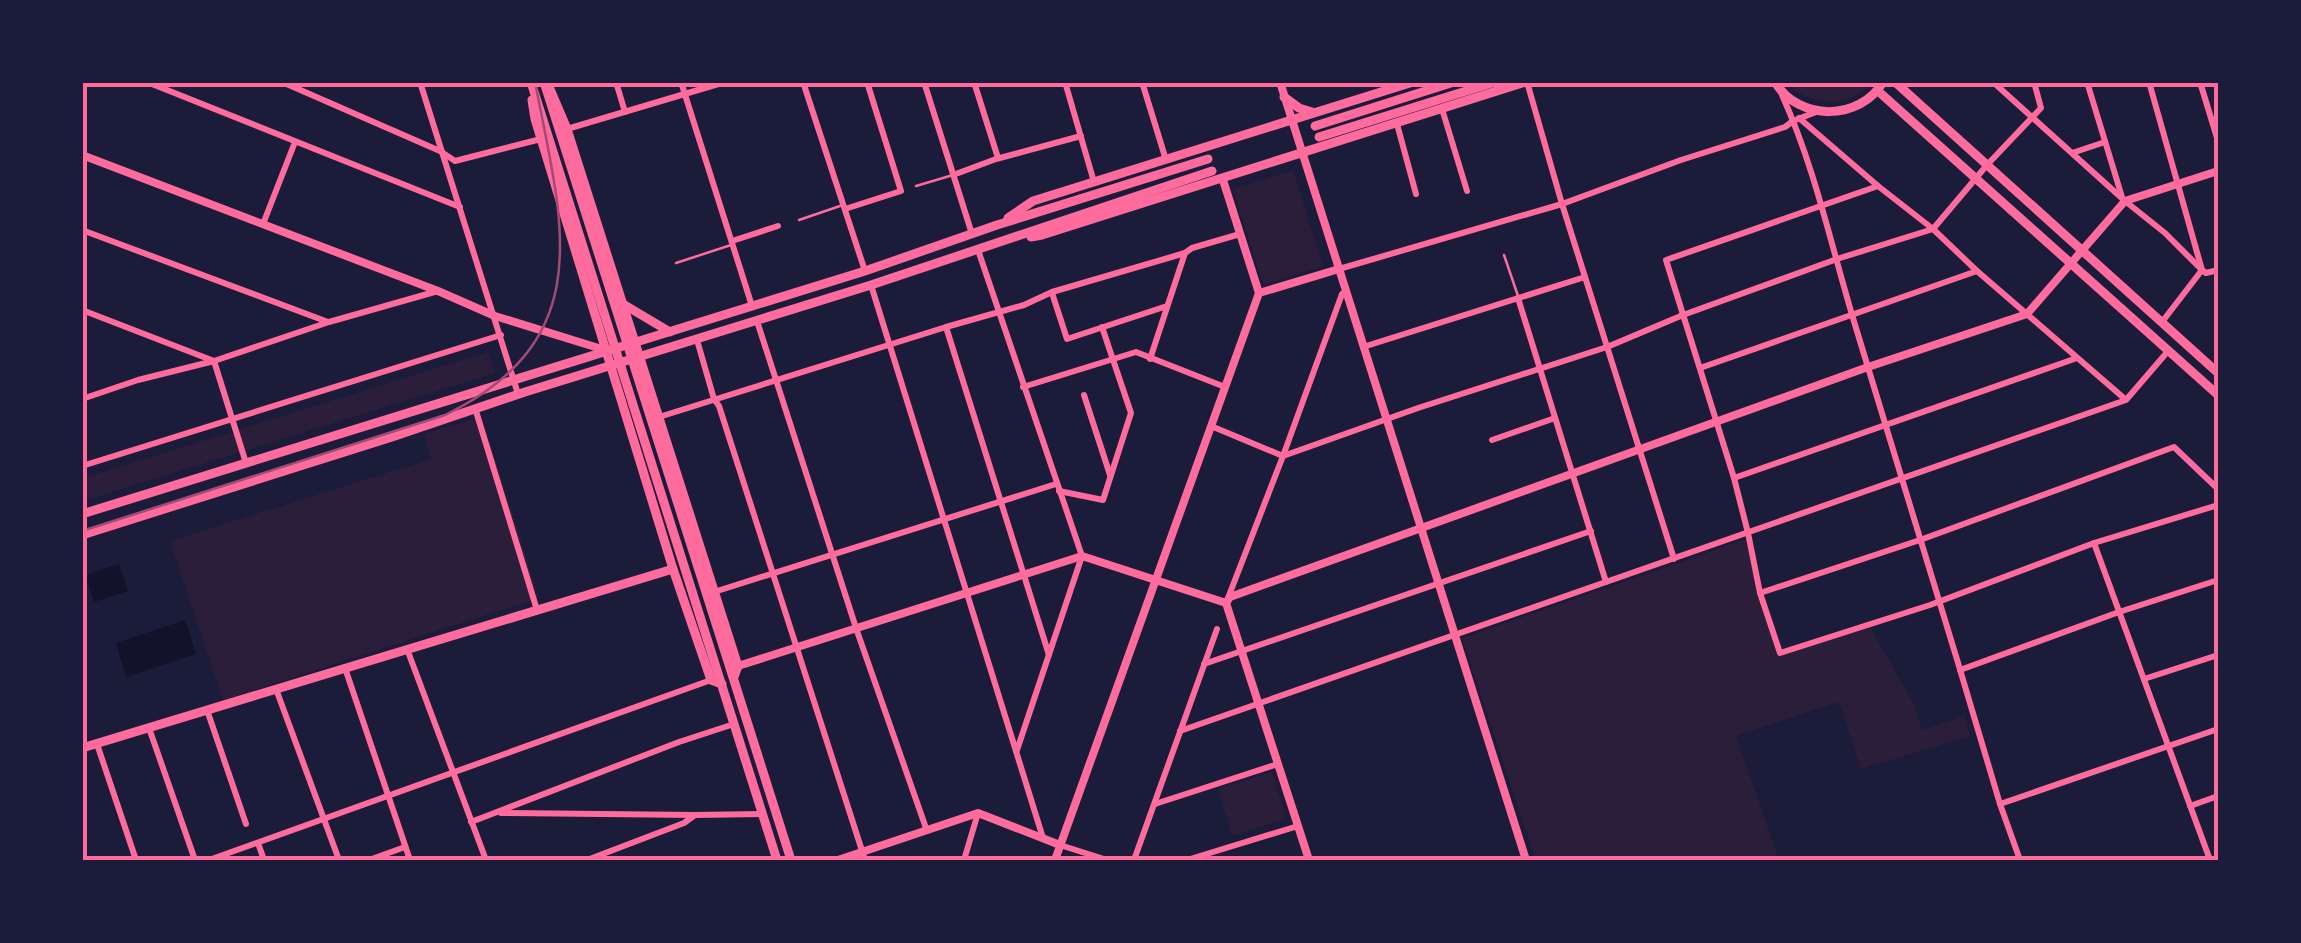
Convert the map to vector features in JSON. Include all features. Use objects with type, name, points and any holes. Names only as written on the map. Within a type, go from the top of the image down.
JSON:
[{"type":"main road","points":[[545,82],[555,96],[567,129],[636,342],[738,666],[734,678]]},
{"type":"main road","points":[[545,82],[791,860]]},
{"type":"main road","points":[[997,225],[1033,202],[1413,82]]},
{"type":"main road","points":[[1315,126],[1454,82]]},
{"type":"main road","points":[[1319,137],[1495,82]]},
{"type":"main road","points":[[1012,239],[1042,236],[1526,82]]},
{"type":"main road","points":[[1895,82],[2218,372]]},
{"type":"main road","points":[[532,85],[532,108],[541,139],[673,569],[711,680],[722,684]]},
{"type":"main road","points":[[532,85],[777,860]]},
{"type":"main road","points":[[1777,86],[1793,102],[1818,112],[1833,113],[1856,108],[1874,96],[1880,86],[1976,178],[2218,394]]},
{"type":"main road","points":[[1284,97],[1316,113]]},
{"type":"main road","points":[[82,514],[386,422],[1208,160]]},
{"type":"main road","points":[[82,535],[871,285],[1212,171]]},
{"type":"main road","points":[[623,304],[670,332]]},
{"type":"main road","points":[[82,748],[673,569]]},
{"type":"street","points":[[147,82],[460,207]]},
{"type":"street","points":[[282,82],[458,161],[541,139]]},
{"type":"street","points":[[420,82],[518,394]]},
{"type":"street","points":[[616,82],[625,112]]},
{"type":"street","points":[[681,82],[752,306]]},
{"type":"street","points":[[567,129],[725,82]]},
{"type":"street","points":[[803,82],[865,271]]},
{"type":"street","points":[[844,207],[900,192],[867,82]]},
{"type":"street","points":[[924,82],[972,234]]},
{"type":"street","points":[[974,82],[998,158]]},
{"type":"street","points":[[1065,82],[1094,182]]},
{"type":"street","points":[[1142,82],[1166,160]]},
{"type":"street","points":[[1280,82],[1526,860]]},
{"type":"street","points":[[1526,82],[1674,558]]},
{"type":"street","points":[[1993,82],[2166,233],[2202,270],[2218,270]]},
{"type":"street","points":[[1211,426],[1283,456],[1608,347],[1837,259],[1933,229],[2041,108],[2034,82]]},
{"type":"street","points":[[2087,82],[2124,199]]},
{"type":"street","points":[[2149,82],[2202,270]]},
{"type":"street","points":[[2200,82],[2218,140]]},
{"type":"street","points":[[1777,86],[1796,120],[1920,540],[2020,860]]},
{"type":"street","points":[[1442,109],[1468,191]]},
{"type":"street","points":[[1258,294],[1562,204],[1818,112]]},
{"type":"street","points":[[1796,120],[1933,229],[2126,400]]},
{"type":"street","points":[[1397,124],[1416,194]]},
{"type":"street","points":[[953,175],[998,158],[1081,136]]},
{"type":"street","points":[[263,224],[295,142]]},
{"type":"street","points":[[2071,153],[2105,142]]},
{"type":"street","points":[[82,155],[495,316],[606,350]]},
{"type":"street","points":[[738,666],[1082,556],[1227,601],[1420,528],[2027,314],[2124,199],[2218,171]]},
{"type":"street","points":[[1054,860],[1258,294],[1222,180]]},
{"type":"street","points":[[1878,186],[1666,260],[1734,478],[1760,594],[1780,653],[1940,601],[2094,543],[2218,505]]},
{"type":"street","points":[[732,242],[778,226]]},
{"type":"street","points":[[82,230],[329,322]]},
{"type":"street","points":[[659,417],[1240,234]]},
{"type":"street","points":[[978,250],[1082,556],[1016,751]]},
{"type":"street","points":[[1150,359],[1185,253]]},
{"type":"street","points":[[2162,322],[2202,270]]},
{"type":"street","points":[[1700,368],[1977,271]]},
{"type":"street","points":[[1362,348],[1584,276]]},
{"type":"street","points":[[871,285],[1043,838]]},
{"type":"street","points":[[82,399],[438,291]]},
{"type":"street","points":[[1052,292],[1067,339],[1167,306]]},
{"type":"street","points":[[1309,860],[1227,601],[1342,294],[1346,292]]},
{"type":"street","points":[[1518,298],[1606,582]]},
{"type":"street","points":[[82,310],[214,361]]},
{"type":"street","points":[[757,321],[926,831]]},
{"type":"street","points":[[946,328],[1048,656]]},
{"type":"street","points":[[714,592],[1000,501],[1058,488],[1103,500],[1131,413],[1102,328]]},
{"type":"street","points":[[82,466],[500,335]]},
{"type":"street","points":[[697,340],[864,856]]},
{"type":"street","points":[[1180,731],[2126,400],[2168,350]]},
{"type":"street","points":[[1023,387],[1136,352],[1225,387]]},
{"type":"street","points":[[1734,478],[2077,358]]},
{"type":"street","points":[[214,361],[246,463]]},
{"type":"street","points":[[1084,395],[1111,476]]},
{"type":"street","points":[[475,408],[536,610]]},
{"type":"street","points":[[1492,440],[1555,418]]},
{"type":"street","points":[[1760,594],[2174,447],[2218,489]]},
{"type":"street","points":[[1204,664],[1591,531]]},
{"type":"street","points":[[2094,543],[2190,806],[2215,860]]},
{"type":"street","points":[[1960,670],[2218,580]]},
{"type":"street","points":[[1134,860],[1217,629]]},
{"type":"street","points":[[407,650],[486,860]]},
{"type":"street","points":[[2144,679],[2218,656]]},
{"type":"street","points":[[345,668],[410,860]]},
{"type":"street","points":[[209,860],[711,680]]},
{"type":"street","points":[[276,689],[339,860]]},
{"type":"street","points":[[207,710],[246,824]]},
{"type":"street","points":[[471,822],[734,724]]},
{"type":"street","points":[[149,728],[195,860]]},
{"type":"street","points":[[2000,804],[2218,729]]},
{"type":"street","points":[[96,744],[136,860]]},
{"type":"street","points":[[1154,804],[1278,764]]},
{"type":"street","points":[[2190,806],[2218,796]]},
{"type":"street","points":[[497,813],[762,814]]},
{"type":"street","points":[[838,860],[864,856],[978,813],[1108,860]]},
{"type":"street","points":[[964,860],[978,813]]},
{"type":"street","points":[[587,860],[684,823],[695,815]]},
{"type":"street","points":[[1187,860],[1298,826]]},
{"type":"street","points":[[258,843],[264,860]]},
{"type":"street","points":[[369,860],[406,847]]},
{"type":"lane","points":[[916,186],[953,175]]},
{"type":"lane","points":[[799,220],[844,207]]},
{"type":"lane","points":[[676,263],[732,242]]},
{"type":"lane","points":[[1504,255],[1518,298]]},
{"type":"shaded area","points":[[1787,83],[1873,83],[1852,97],[1830,102],[1807,97]]},
{"type":"shaded area","points":[[1293,170],[1323,266],[1263,285],[1233,189]]},
{"type":"shaded area","points":[[488,352],[495,373],[83,501],[83,478]]},
{"type":"shaded area","points":[[482,417],[539,598],[223,700],[170,541],[431,459],[424,434]]},
{"type":"shaded area","points":[[1747,539],[1757,595],[1779,656],[1870,627],[1913,702],[1922,730],[1965,716],[1970,736],[1861,769],[1839,702],[1736,736],[1779,860],[1536,860],[1462,638]]},
{"type":"shaded area","points":[[119,564],[128,591],[94,602],[85,575]]},
{"type":"shaded area","points":[[185,620],[196,654],[126,677],[116,643]]},
{"type":"shaded area","points":[[1272,772],[1286,819],[1232,836],[1218,789]]},
{"type":"railway","points":[[82,531],[445,415],[495,385],[529,351],[549,313],[559,272],[560,229],[535,82]]}]
